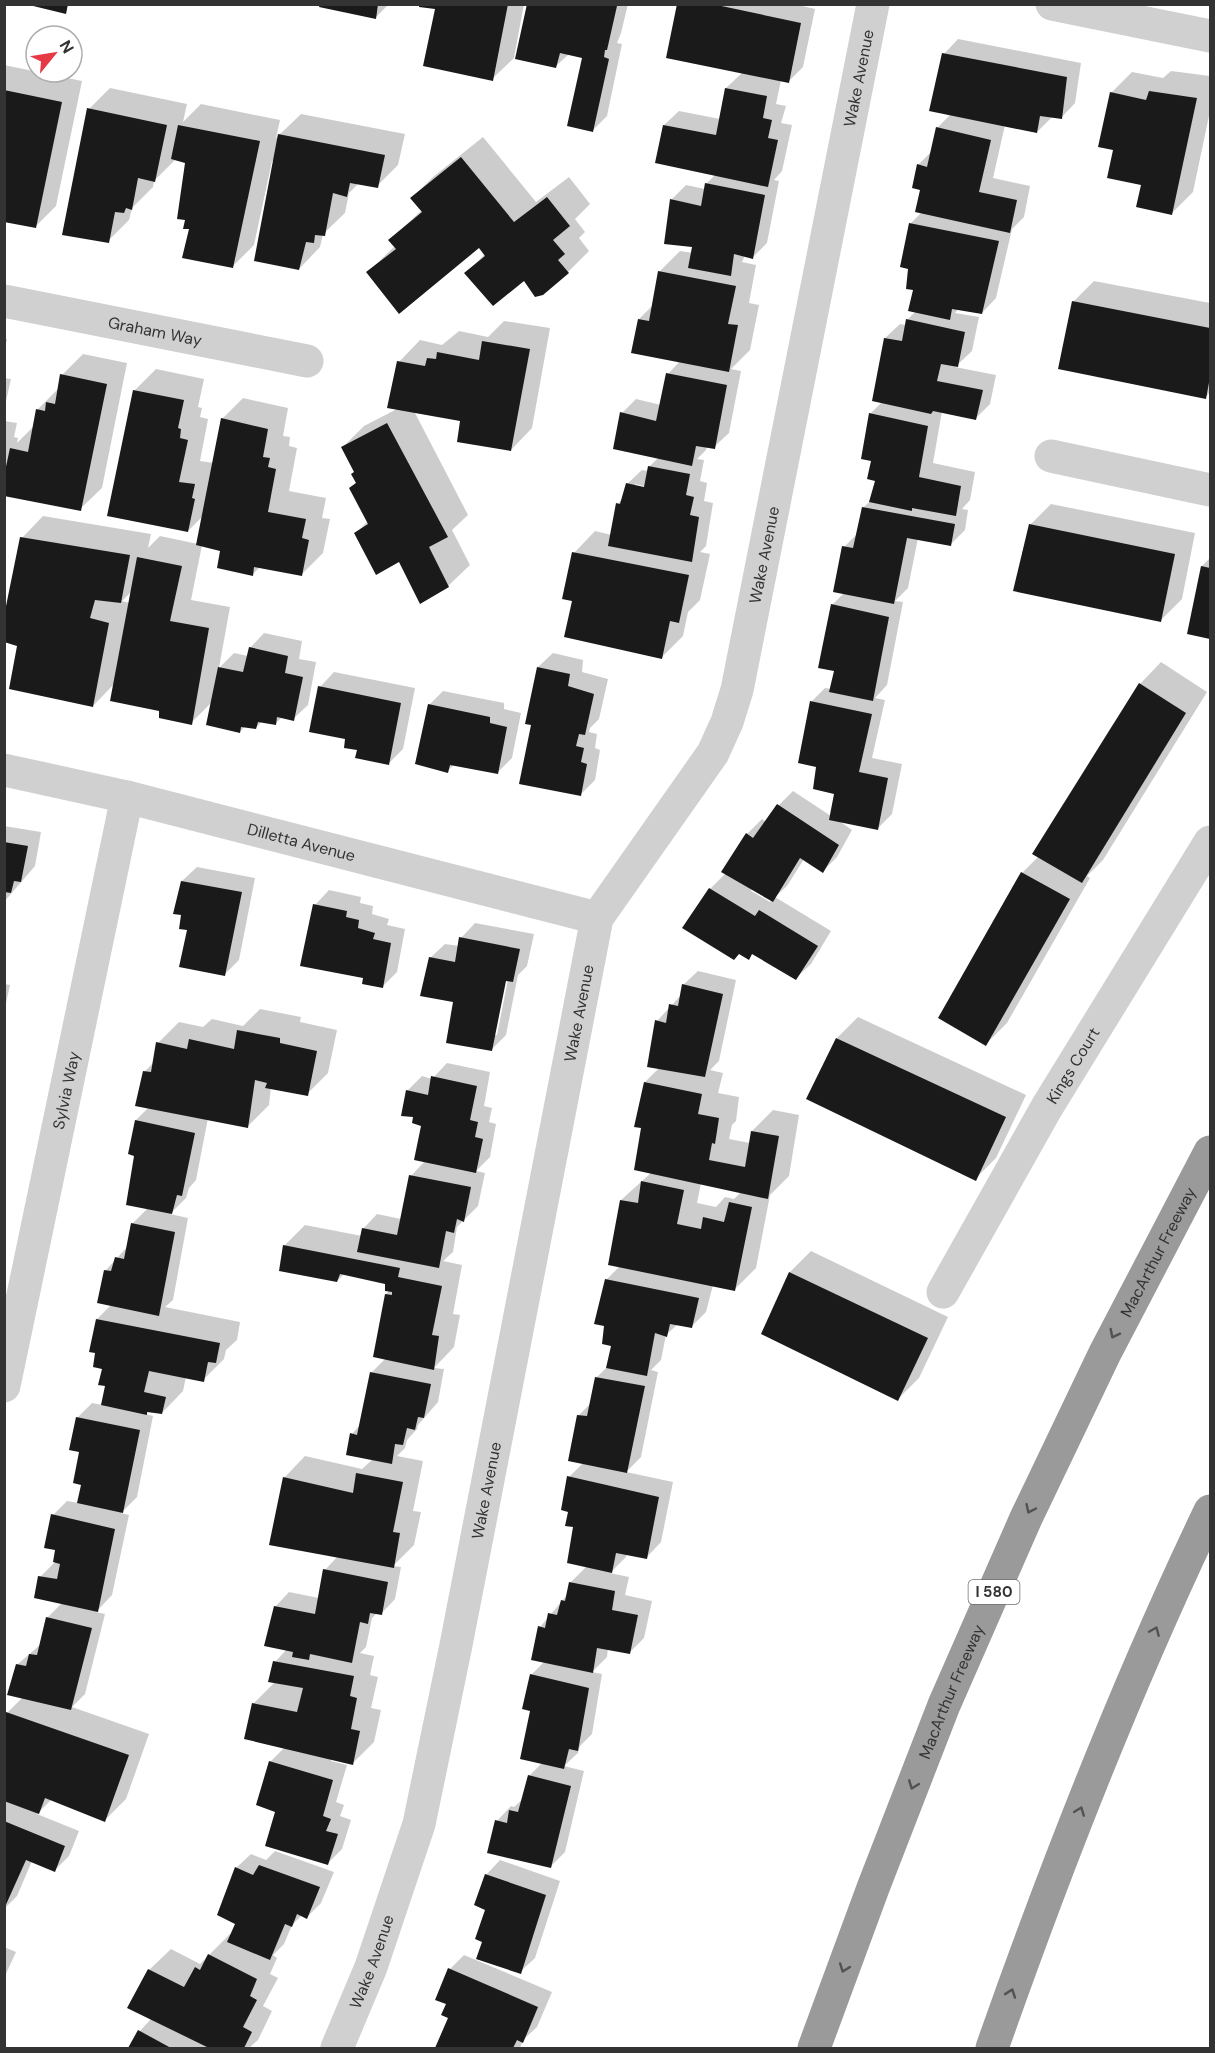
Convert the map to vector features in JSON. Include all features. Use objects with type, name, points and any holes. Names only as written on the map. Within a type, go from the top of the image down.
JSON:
[{"type":"highway","name":"MacArthur Freeway","points":[[814,2049],[944,1705],[1026,1518],[1105,1353],[1210,1152]]},
{"type":"highway","points":[[992,2049],[1024,1956],[1096,1769],[1171,1593],[1210,1511]]},
{"type":"street","name":"Wake Avenue","points":[[337,2049],[371,1967],[419,1824],[597,918],[713,753],[727,722],[737,690],[873,4]]},
{"type":"street","points":[[1052,4],[1210,36]]},
{"type":"street","name":"Graham Way","points":[[4,301],[307,361]]},
{"type":"street","points":[[1051,456],[1210,490]]},
{"type":"street","name":"Dilletta Avenue","points":[[4,770],[127,797],[597,918]]},
{"type":"street","name":"Sylvia Way","points":[[4,1386],[127,797]]},
{"type":"street","name":"Kings Court","points":[[943,1292],[1047,1107],[1210,842]]},
{"type":"building","points":[[25,4],[68,4],[66,14]]},
{"type":"building","points":[[320,4],[378,4],[376,19],[319,7]]},
{"type":"building","points":[[419,4],[508,4],[493,81],[423,66],[435,9],[419,7]]},
{"type":"building","points":[[527,4],[617,6],[607,50],[605,50],[604,57],[609,59],[593,132],[567,126],[582,58],[560,53],[556,68],[515,59]]},
{"type":"building","points":[[677,4],[712,4],[801,23],[789,83],[666,58]]},
{"type":"building","points":[[942,53],[1067,77],[1062,119],[1040,116],[1037,133],[929,111]]},
{"type":"building","points":[[725,88],[767,96],[763,118],[772,120],[768,138],[778,140],[768,187],[655,163],[663,125],[716,135]]},
{"type":"building","points":[[4,90],[62,102],[36,228],[4,222]]},
{"type":"building","points":[[1149,91],[1197,98],[1172,215],[1136,207],[1141,185],[1107,178],[1113,150],[1098,147],[1110,92],[1146,100]]},
{"type":"building","points":[[87,108],[167,125],[155,182],[138,178],[132,210],[126,208],[124,213],[115,212],[109,243],[62,235]]},
{"type":"building","points":[[178,125],[260,141],[233,268],[182,258],[189,229],[183,229],[185,220],[177,219],[185,163],[171,159]]},
{"type":"building","points":[[936,127],[991,140],[979,192],[1017,200],[1010,233],[915,212],[920,190],[912,188],[917,164],[927,167]]},
{"type":"building","points":[[278,134],[385,155],[378,188],[350,183],[347,197],[333,193],[325,236],[315,235],[314,243],[306,242],[299,270],[254,261]]},
{"type":"building","points":[[461,157],[514,222],[547,197],[570,226],[553,240],[565,254],[558,260],[569,273],[543,295],[535,297],[524,281],[493,306],[464,273],[485,256],[479,248],[399,314],[366,272],[396,249],[388,240],[422,212],[410,198]]},
{"type":"building","points":[[705,183],[765,195],[753,259],[734,254],[731,276],[688,268],[692,247],[664,244],[670,199],[701,206]]},
{"type":"building","points":[[909,223],[999,241],[982,314],[952,309],[950,320],[908,311],[913,290],[906,289],[908,269],[900,267]]},
{"type":"building","points":[[658,271],[736,286],[728,324],[738,325],[729,372],[631,353],[638,319],[649,321]]},
{"type":"building","points":[[1072,301],[1210,328],[1210,377],[1206,399],[1058,369]]},
{"type":"building","points":[[906,319],[965,332],[958,367],[941,364],[937,381],[983,390],[976,420],[933,411],[931,414],[872,401],[884,338],[902,341]]},
{"type":"building","points":[[482,341],[530,349],[511,451],[457,442],[460,421],[387,408],[397,361],[425,366],[427,358],[436,359],[437,352],[479,360]]},
{"type":"building","points":[[666,373],[727,385],[715,449],[696,446],[692,466],[613,449],[620,412],[656,421]]},
{"type":"building","points":[[60,374],[107,384],[81,511],[4,496],[4,476],[10,448],[28,452],[36,409],[45,411],[46,402],[55,404]]},
{"type":"building","points":[[133,390],[184,400],[178,428],[181,429],[180,438],[188,440],[179,482],[195,484],[192,498],[195,499],[188,532],[107,516]]},
{"type":"building","points":[[869,413],[928,426],[919,477],[961,486],[956,516],[912,508],[912,511],[869,502],[875,481],[867,479],[871,461],[861,459]]},
{"type":"building","points":[[221,418],[268,429],[263,457],[270,458],[268,467],[276,469],[268,512],[306,519],[302,538],[309,540],[302,576],[254,567],[253,576],[217,568],[220,551],[196,545]]},
{"type":"building","points":[[387,423],[448,537],[429,547],[449,587],[420,604],[399,562],[376,575],[354,533],[368,524],[349,488],[356,483],[351,474],[354,472],[341,447]]},
{"type":"building","points":[[648,466],[690,474],[686,495],[694,497],[690,515],[699,517],[692,562],[608,546],[616,503],[620,504],[626,483],[644,487]]},
{"type":"building","points":[[862,507],[955,524],[951,546],[907,538],[894,604],[833,592],[842,546],[853,548]]},
{"type":"building","points":[[1029,524],[1175,554],[1161,622],[1013,591]]},
{"type":"building","points":[[20,537],[130,555],[121,603],[95,600],[90,618],[109,623],[93,707],[9,689],[17,646],[4,642],[4,616]]},
{"type":"building","points":[[572,552],[689,575],[679,623],[670,621],[662,659],[564,637],[572,601],[562,599]]},
{"type":"building","points":[[137,557],[182,566],[170,621],[209,628],[192,725],[159,718],[159,711],[110,701]]},
{"type":"building","points":[[1201,566],[1210,568],[1210,639],[1187,634]]},
{"type":"building","points":[[831,604],[889,617],[873,701],[829,692],[834,671],[818,668]]},
{"type":"building","points":[[249,647],[288,656],[285,673],[303,677],[294,721],[277,717],[276,725],[258,722],[256,729],[241,727],[240,733],[206,725],[218,667],[243,672]]},
{"type":"building","points":[[537,667],[570,674],[568,686],[594,694],[585,735],[579,734],[576,746],[584,748],[581,762],[587,764],[581,796],[519,784],[531,725],[525,724]]},
{"type":"building","points":[[1139,683],[1186,713],[1082,883],[1032,854]]},
{"type":"building","points":[[318,686],[401,703],[389,765],[355,758],[357,750],[344,748],[345,739],[309,732]]},
{"type":"building","points":[[810,701],[872,714],[859,772],[888,778],[878,830],[829,820],[834,794],[813,789],[816,767],[798,763]]},
{"type":"building","points":[[428,704],[490,717],[490,723],[507,727],[498,774],[450,765],[448,773],[415,764]]},
{"type":"building","points":[[777,804],[839,845],[823,873],[800,858],[773,902],[721,872],[746,833],[753,838]]},
{"type":"building","points":[[4,842],[28,846],[21,882],[14,881],[11,893],[4,892]]},
{"type":"building","points":[[1021,872],[1070,899],[986,1046],[938,1018]]},
{"type":"building","points":[[181,881],[242,892],[225,976],[179,967],[187,930],[179,929],[181,915],[173,914]]},
{"type":"building","points":[[709,888],[755,916],[759,910],[818,946],[796,980],[752,954],[749,960],[739,954],[734,960],[682,928]]},
{"type":"building","points":[[313,904],[347,911],[346,917],[359,920],[358,928],[375,933],[373,939],[391,943],[383,988],[362,984],[363,978],[300,966]]},
{"type":"building","points":[[459,937],[520,949],[513,982],[506,981],[492,1051],[446,1043],[453,1002],[420,996],[429,957],[455,962]]},
{"type":"building","points":[[682,984],[723,994],[705,1077],[647,1067],[655,1020],[666,1023],[669,1004],[678,1006]]},
{"type":"building","points":[[237,1030],[280,1038],[280,1043],[317,1051],[308,1096],[265,1088],[267,1083],[255,1080],[248,1128],[135,1106],[143,1071],[151,1072],[156,1042],[187,1049],[189,1039],[234,1049]]},
{"type":"building","points":[[836,1038],[1006,1117],[976,1181],[806,1099]]},
{"type":"building","points":[[431,1076],[477,1086],[470,1120],[478,1122],[475,1137],[483,1139],[476,1173],[414,1160],[421,1126],[412,1123],[413,1117],[401,1116],[406,1090],[428,1095]]},
{"type":"building","points":[[644,1082],[702,1094],[698,1114],[719,1118],[715,1144],[712,1143],[709,1160],[745,1167],[751,1131],[779,1136],[768,1199],[634,1170],[641,1128],[634,1127]]},
{"type":"building","points":[[135,1120],[195,1133],[182,1196],[177,1195],[172,1214],[126,1205],[134,1156],[128,1154]]},
{"type":"building","points":[[409,1175],[471,1187],[464,1222],[457,1219],[454,1233],[446,1231],[439,1268],[357,1252],[362,1228],[397,1235]]},
{"type":"building","points":[[641,1181],[684,1190],[677,1224],[701,1229],[703,1217],[724,1222],[729,1202],[752,1207],[735,1291],[608,1265],[620,1200],[638,1203]]},
{"type":"building","points":[[131,1223],[175,1232],[159,1316],[97,1303],[104,1270],[111,1271],[115,1257],[124,1259]]},
{"type":"building","points":[[283,1245],[400,1268],[398,1277],[442,1286],[432,1335],[439,1336],[434,1370],[373,1357],[385,1294],[392,1295],[392,1292],[385,1291],[385,1284],[340,1274],[337,1282],[279,1271]]},
{"type":"building","points":[[789,1272],[928,1338],[898,1401],[761,1334]]},
{"type":"building","points":[[605,1279],[699,1298],[692,1328],[670,1324],[667,1337],[655,1333],[647,1376],[606,1368],[611,1346],[602,1344],[604,1326],[594,1324]]},
{"type":"building","points":[[96,1319],[220,1343],[216,1363],[208,1362],[204,1382],[149,1371],[144,1392],[166,1397],[162,1414],[147,1412],[147,1415],[101,1405],[105,1386],[98,1385],[102,1369],[93,1367],[95,1353],[89,1352]]},
{"type":"building","points":[[370,1372],[431,1384],[424,1418],[418,1417],[415,1430],[407,1428],[403,1445],[395,1444],[392,1464],[346,1455],[350,1433],[357,1435]]},
{"type":"building","points":[[595,1377],[645,1386],[627,1473],[568,1461],[577,1415],[587,1416]]},
{"type":"building","points":[[76,1417],[140,1430],[123,1513],[77,1503],[81,1485],[73,1483],[79,1452],[69,1450]]},
{"type":"building","points":[[356,1473],[403,1482],[393,1532],[400,1533],[394,1568],[269,1545],[283,1477],[353,1493]]},
{"type":"building","points":[[567,1476],[659,1497],[647,1559],[616,1553],[612,1573],[567,1563],[573,1527],[565,1526],[568,1512],[561,1510]]},
{"type":"building","points":[[51,1514],[115,1529],[98,1612],[34,1598],[38,1576],[57,1579],[60,1564],[53,1562],[55,1550],[44,1548]]},
{"type":"building","points":[[323,1569],[388,1582],[382,1615],[370,1613],[368,1624],[360,1622],[352,1663],[310,1654],[309,1660],[292,1657],[293,1652],[264,1646],[274,1606],[315,1614]]},
{"type":"building","points":[[569,1582],[615,1591],[612,1610],[638,1615],[630,1654],[597,1648],[593,1673],[531,1660],[538,1626],[545,1628],[548,1613],[557,1615],[561,1600],[565,1601]]},
{"type":"building","points":[[46,1617],[92,1628],[71,1710],[7,1695],[16,1664],[26,1666],[29,1654],[37,1655]]},
{"type":"building","points":[[273,1661],[354,1676],[350,1696],[357,1698],[351,1729],[360,1731],[353,1765],[244,1739],[252,1703],[297,1712],[303,1688],[268,1682]]},
{"type":"building","points":[[530,1674],[589,1688],[578,1751],[569,1749],[564,1769],[520,1759],[530,1711],[522,1709]]},
{"type":"building","points":[[6,1712],[129,1755],[105,1822],[45,1798],[39,1814],[4,1801]]},
{"type":"building","points":[[269,1761],[333,1780],[323,1816],[331,1819],[326,1831],[338,1834],[328,1865],[265,1846],[275,1812],[256,1805]]},
{"type":"building","points":[[528,1775],[571,1786],[551,1868],[487,1853],[495,1820],[507,1823],[509,1810],[518,1812]]},
{"type":"building","points":[[4,1821],[65,1846],[55,1872],[26,1860],[4,1909]]},
{"type":"building","points":[[259,1865],[320,1887],[307,1919],[297,1914],[292,1927],[285,1924],[270,1960],[227,1942],[235,1924],[217,1915],[235,1867],[253,1875]]},
{"type":"building","points":[[485,1874],[546,1895],[521,1974],[476,1959],[482,1942],[475,1939],[485,1910],[474,1905]]},
{"type":"building","points":[[208,1954],[257,1979],[250,1996],[257,2000],[243,2027],[252,2032],[244,2048],[209,2048],[127,2008],[148,1969],[184,1987],[195,1967],[200,1970]]},
{"type":"building","points":[[448,1968],[538,2007],[523,2043],[517,2040],[513,2048],[435,2048],[448,2018],[441,2015],[446,2004],[435,2000]]},
{"type":"building","points":[[138,2030],[171,2048],[128,2048]]}]
